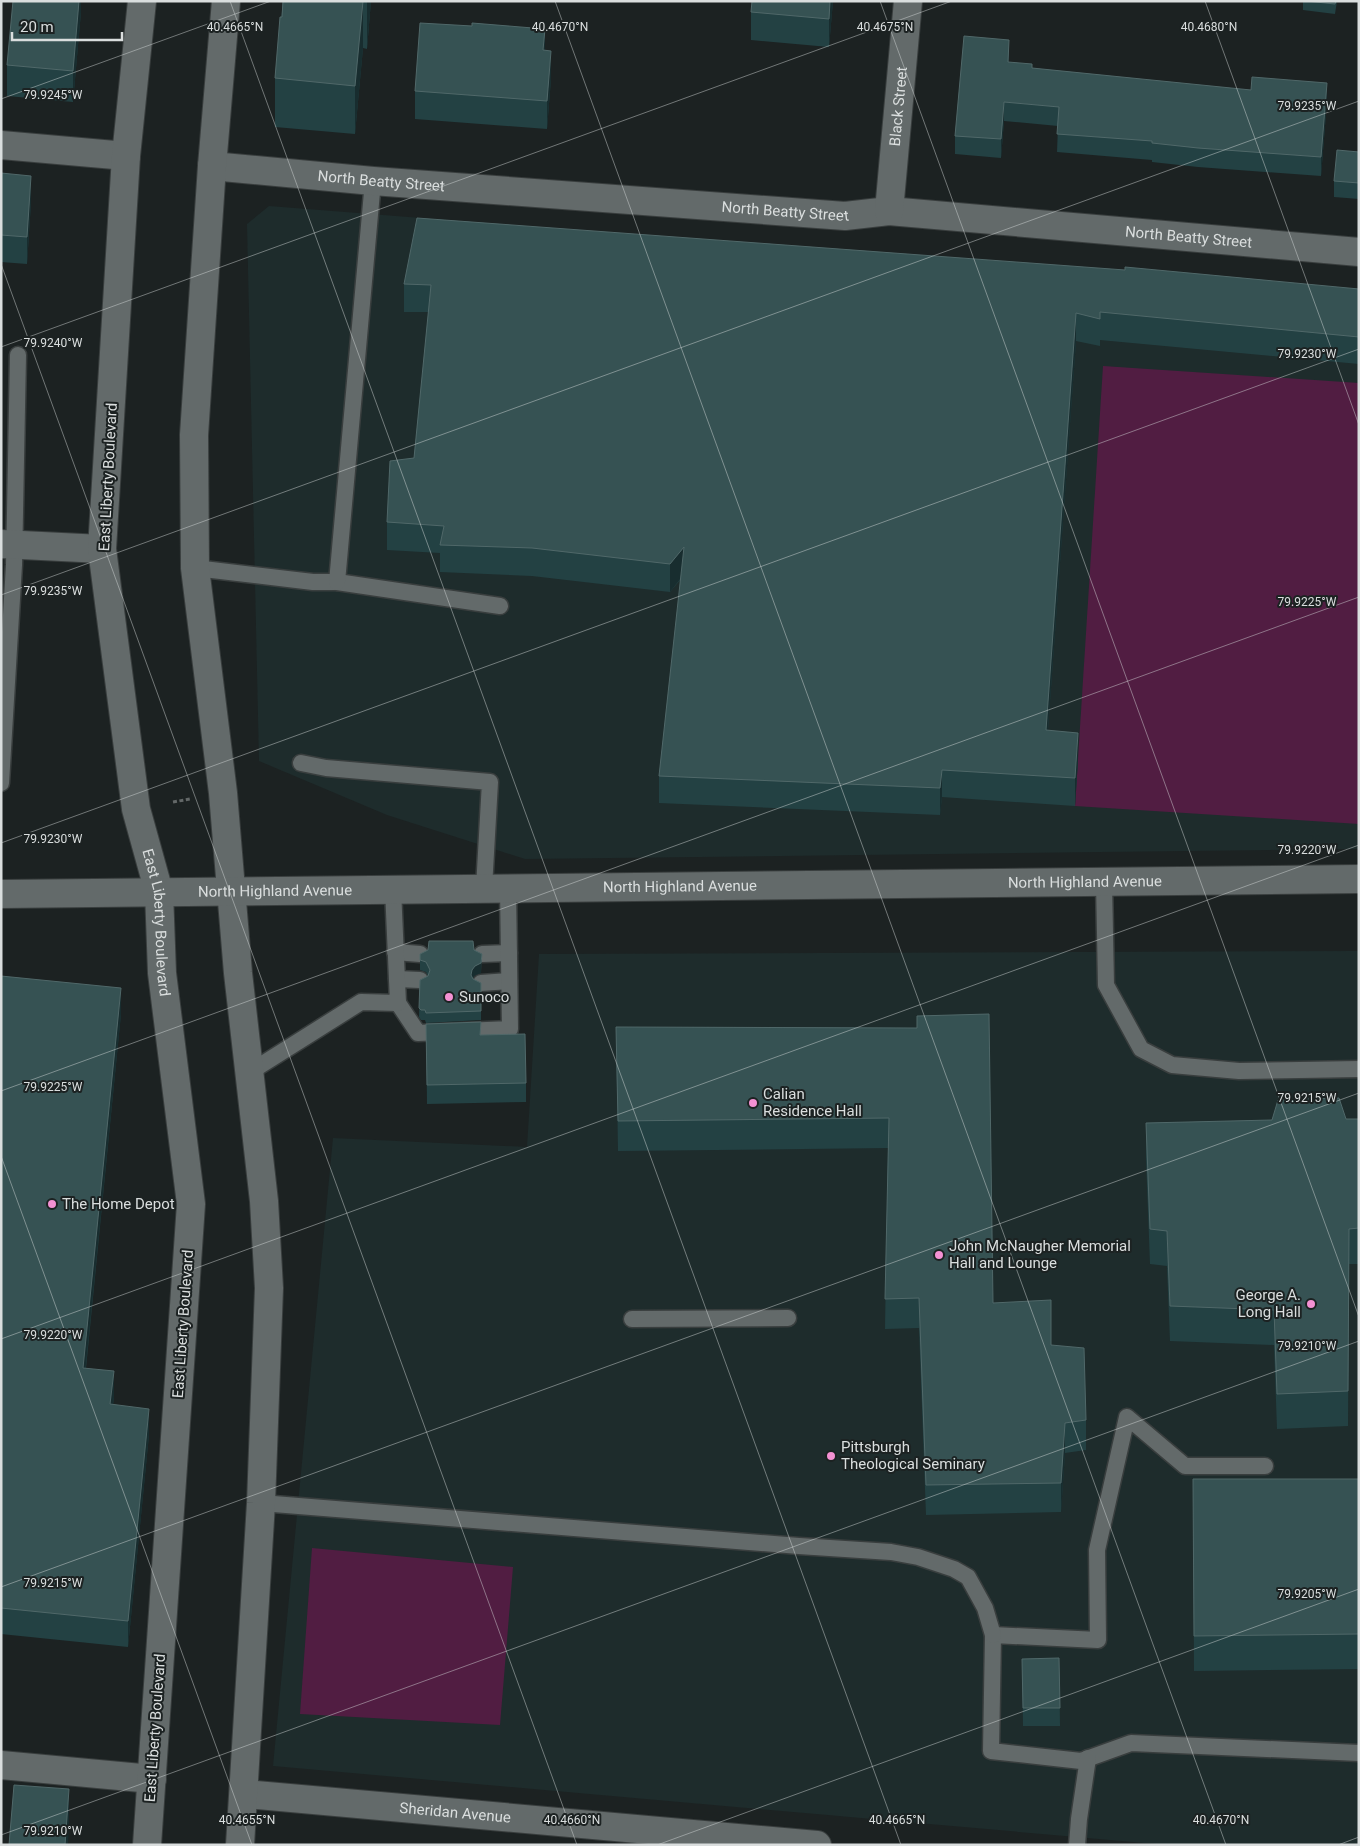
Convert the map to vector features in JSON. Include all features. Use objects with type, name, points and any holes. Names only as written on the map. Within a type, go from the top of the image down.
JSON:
[{"type":"main road","name":"East Liberty Boulevard","points":[[142,1],[126,156],[102,548],[136,809],[159,892],[162,973],[191,1204],[147,1845]]},
{"type":"main road","points":[[226,1],[212,166],[194,436],[194,568],[222,793],[238,973],[264,1201],[269,1288],[261,1503],[240,1845]]},
{"type":"main road","name":"Black Street","points":[[889,211],[908,1]]},
{"type":"main road","points":[[1,145],[126,156]]},
{"type":"main road","name":"North Beatty Street","points":[[212,166],[373,181],[845,216],[889,211],[1359,252]]},
{"type":"main road","points":[[8,544],[102,548]]},
{"type":"main road","name":"North Highland Avenue","points":[[1,894],[1359,879]]},
{"type":"main road","points":[[1,1765],[152,1779]]},
{"type":"main road","name":"Sheridan Avenue","points":[[244,1794],[817,1845]]},
{"type":"lane","points":[[337,582],[373,181]]},
{"type":"lane","points":[[1,783],[8,544],[18,355]]},
{"type":"lane","points":[[194,568],[312,582],[337,582],[500,606]]},
{"type":"lane","points":[[301,763],[326,768],[490,782],[496,888],[510,953],[510,1029],[418,1033],[398,1003],[393,889]]},
{"type":"lane","points":[[1104,882],[1106,985],[1141,1049],[1172,1065],[1239,1071],[1359,1070]]},
{"type":"lane","points":[[395,952],[420,954]]},
{"type":"lane","points":[[482,954],[510,953]]},
{"type":"lane","points":[[397,979],[420,980]]},
{"type":"lane","points":[[481,983],[509,981]]},
{"type":"lane","points":[[250,1072],[361,1002],[398,1003]]},
{"type":"lane","points":[[632,1319],[788,1318]]},
{"type":"lane","points":[[992,1635],[1098,1640],[1097,1550],[1127,1417],[1185,1466],[1265,1466]]},
{"type":"lane","points":[[261,1503],[891,1552],[918,1557],[954,1569],[968,1577],[985,1608],[992,1635],[991,1751],[1081,1761],[1131,1743],[1359,1753]]},
{"type":"lane","points":[[1077,1845],[1078,1819],[1088,1758]]},
{"type":"path","points":[[173,802],[192,799]]},
{"type":"shaded area","points":[[269,206],[1359,292],[1359,849],[525,859],[387,815],[259,761],[247,224]]},
{"type":"shaded area","points":[[1103,366],[1359,383],[1359,824],[1075,806]]},
{"type":"shaded area","name":"Pittsburgh Theological Seminary","points":[[1359,951],[1359,1845],[1167,1845],[273,1766],[333,1138],[527,1147],[539,954]]},
{"type":"shaded area","points":[[312,1548],[513,1567],[500,1725],[300,1714]]},
{"type":"building","points":[[13,1],[79,1],[73,71],[7,65]]},
{"type":"building","points":[[283,1],[363,1],[355,86],[275,78]]},
{"type":"building","points":[[752,1],[830,1],[829,19],[751,12]]},
{"type":"building","points":[[1306,1],[1336,1],[1335,4]]},
{"type":"building","points":[[420,23],[472,26],[472,23],[545,29],[543,50],[551,51],[547,101],[415,91]]},
{"type":"building","points":[[964,36],[1009,40],[1008,62],[1032,64],[1032,68],[1251,90],[1252,77],[1327,83],[1321,157],[1198,148],[1152,143],[1152,141],[1057,134],[1059,107],[1004,102],[1001,139],[955,136]]},
{"type":"building","points":[[1337,150],[1359,152],[1359,183],[1334,181]]},
{"type":"building","points":[[1,173],[31,176],[27,237],[1,235]]},
{"type":"building","points":[[417,218],[1125,270],[1125,267],[1359,289],[1359,337],[1100,312],[1100,319],[1076,313],[1046,730],[1078,733],[1075,778],[942,770],[940,788],[659,776],[684,547],[670,564],[532,548],[440,545],[444,526],[387,522],[390,461],[414,458],[431,285],[404,284]]},
{"type":"building","points":[[429,941],[473,941],[474,950],[482,954],[481,963],[475,966],[471,975],[473,979],[481,983],[481,1011],[426,1013],[425,1010],[419,1008],[420,980],[428,976],[430,970],[426,962],[420,960],[420,954],[428,950]]},
{"type":"building","name":"The Home Depot","points":[[1,976],[121,988],[83,1368],[114,1371],[110,1404],[149,1409],[128,1621],[1,1608]]},
{"type":"building","points":[[989,1014],[993,1303],[1051,1300],[1051,1345],[1084,1348],[1086,1420],[1065,1423],[1061,1483],[926,1485],[919,1298],[885,1299],[889,1118],[618,1121],[616,1027],[917,1028],[917,1016]]},
{"type":"building","points":[[481,1022],[480,1035],[525,1034],[526,1083],[427,1085],[426,1024]]},
{"type":"building","name":"George A. Long Hall","points":[[1339,1098],[1346,1119],[1359,1119],[1359,1228],[1349,1229],[1348,1391],[1277,1394],[1274,1310],[1170,1306],[1167,1231],[1150,1229],[1146,1123],[1272,1120],[1278,1100]]},
{"type":"building","points":[[1193,1479],[1359,1479],[1359,1634],[1194,1636]]},
{"type":"building","points":[[1059,1658],[1060,1708],[1023,1708],[1022,1659]]},
{"type":"building","points":[[14,1785],[69,1789],[65,1845],[9,1845]]},
{"type":"place","name":"Sunoco","points":[[449,997]]},
{"type":"place","name":"Calian Residence Hall","points":[[753,1103]]},
{"type":"place","name":"The Home Depot","points":[[52,1204]]},
{"type":"place","name":"John McNaugher Memorial Hall and Lounge","points":[[939,1255]]},
{"type":"place","name":"George A. Long Hall","points":[[1311,1304]]},
{"type":"place","name":"Pittsburgh Theological Seminary","points":[[831,1456]]}]
